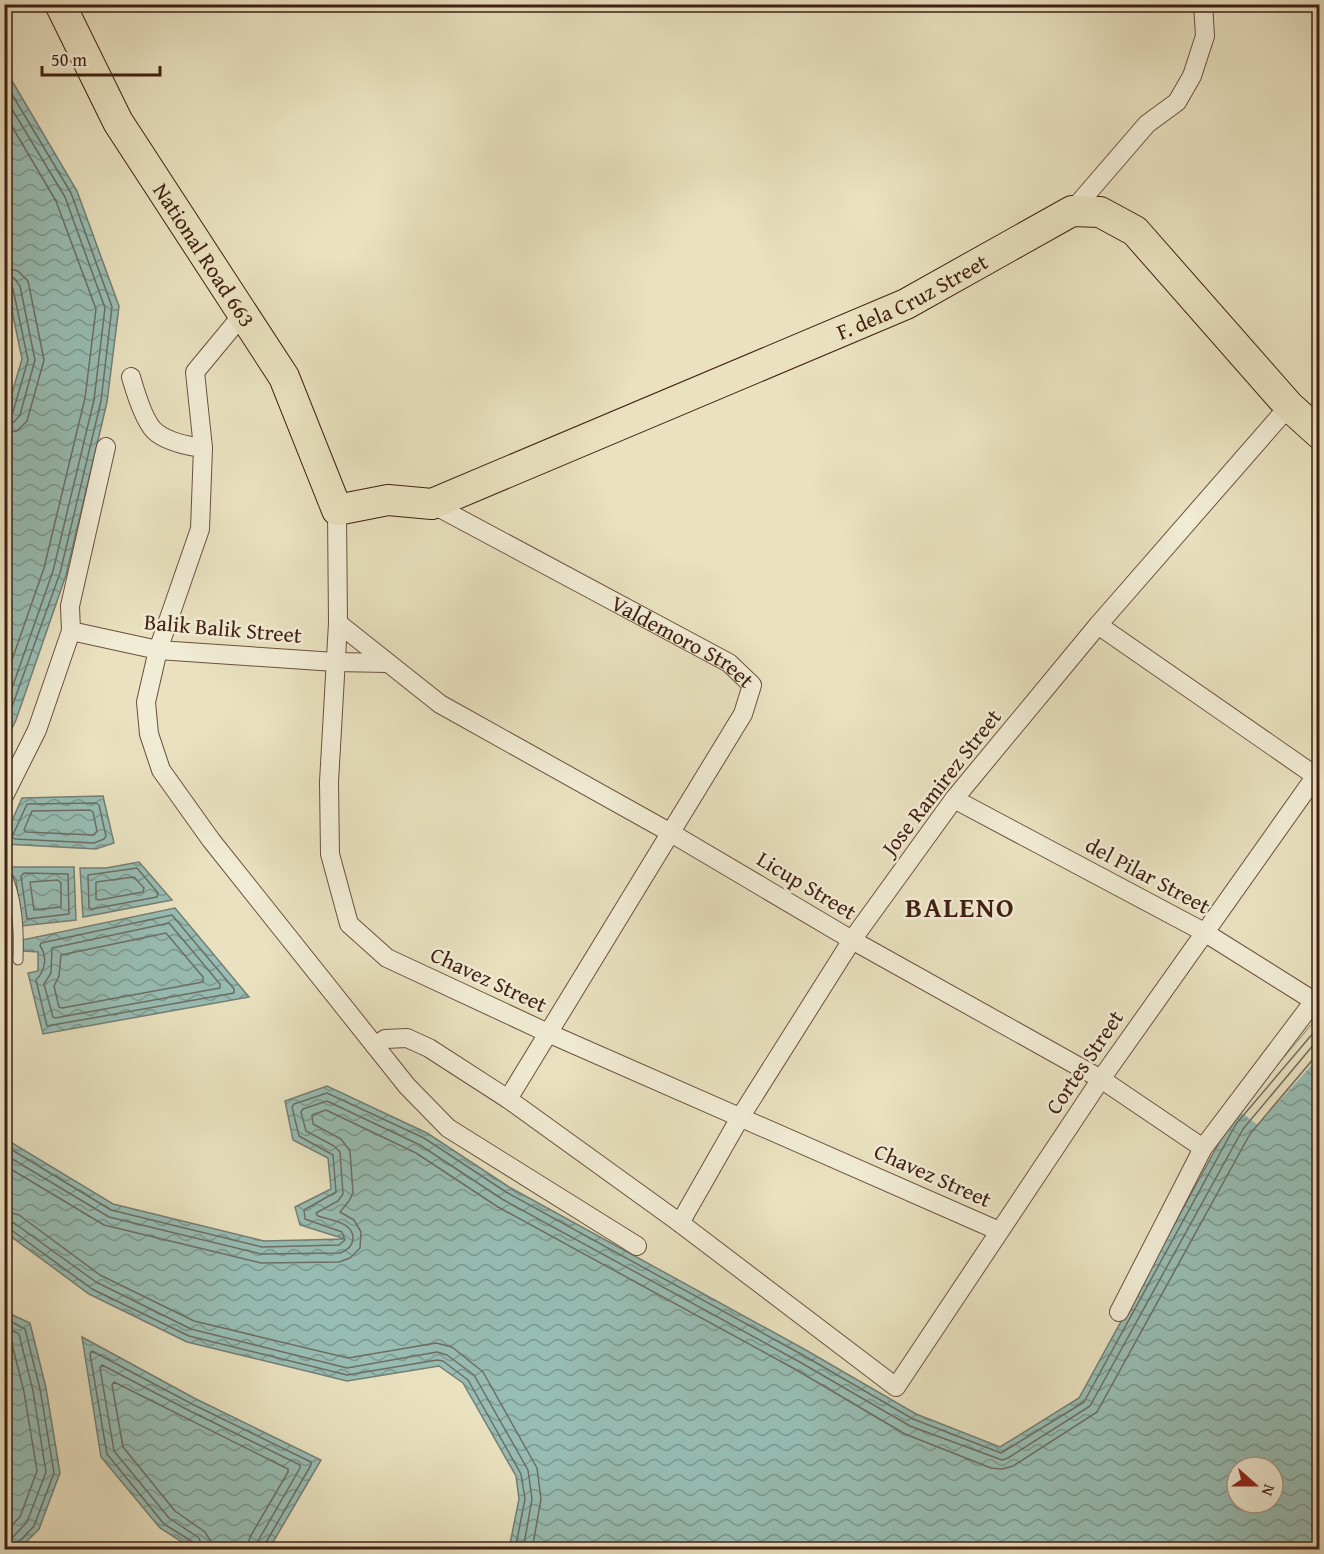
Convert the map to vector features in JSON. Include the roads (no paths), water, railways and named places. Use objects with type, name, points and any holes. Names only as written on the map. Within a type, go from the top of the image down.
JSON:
[{"type":"main road","name":"National Road 663","points":[[60,4],[118,122],[284,377],[337,510]]},
{"type":"main road","points":[[1072,211],[1100,213],[1135,231],[1289,406],[1320,434]]},
{"type":"main road","name":"F. dela Cruz Street","points":[[432,504],[906,304],[1072,211]]},
{"type":"main road","name":"Valdemoro Street","points":[[337,510],[388,500],[432,504]]},
{"type":"street","points":[[1072,211],[1147,124],[1177,102],[1192,76],[1205,36],[1203,4]]},
{"type":"street","points":[[243,314],[195,372],[202,448],[200,529],[158,650],[146,702],[149,734],[161,770],[211,840],[407,1086],[448,1128],[638,1246]]},
{"type":"street","points":[[131,377],[138,402],[156,433],[202,448]]},
{"type":"street","name":"Jose Ramirez Street","points":[[680,1223],[741,1116],[852,940],[954,799],[1098,625],[1289,406]]},
{"type":"street","points":[[4,796],[37,730],[71,631],[70,606],[106,447]]},
{"type":"street","name":"Valdemoro Street","points":[[432,504],[729,663],[752,685],[743,714],[508,1099]]},
{"type":"street","name":"Chavez Street","points":[[337,510],[338,623],[329,782],[330,854],[349,924],[387,958],[548,1034],[741,1116],[999,1231]]},
{"type":"street","name":"Licup Street","points":[[338,623],[440,704],[671,833],[852,940],[1101,1079],[1203,1148]]},
{"type":"street","points":[[1098,625],[1318,775]]},
{"type":"street","name":"Balik Balik Street","points":[[71,631],[158,650],[335,662]]},
{"type":"street","points":[[335,662],[388,663]]},
{"type":"street","name":"Cortes Street","points":[[680,1223],[896,1387],[1101,1079],[1318,775]]},
{"type":"street","name":"del Pilar Street","points":[[954,799],[1204,932],[1318,1001]]},
{"type":"street","points":[[1119,1312],[1203,1148],[1318,1001]]},
{"type":"street","points":[[375,1046],[385,1040],[408,1038],[429,1048],[508,1099],[680,1223]]},
{"type":"lane","points":[[4,869],[11,882],[19,932],[18,960]]},
{"type":"water","points":[[5,69],[77,191],[119,306],[107,402],[66,575],[16,720],[5,743],[4,420],[22,359],[5,277]]},
{"type":"water","points":[[103,796],[114,843],[96,849],[5,844],[5,837],[22,798]]},
{"type":"water","points":[[139,862],[172,900],[83,917],[80,868],[106,868]]},
{"type":"water","points":[[7,867],[74,867],[76,920],[21,926],[16,880]]},
{"type":"water","points":[[175,908],[249,997],[43,1034],[28,973],[38,971],[38,952],[24,951],[22,940]]},
{"type":"water","points":[[1319,1016],[1319,1549],[509,1549],[519,1499],[516,1476],[463,1383],[439,1366],[347,1381],[187,1342],[89,1294],[5,1232],[4,1136],[7,1140],[113,1204],[264,1241],[345,1239],[300,1225],[295,1207],[331,1189],[328,1158],[293,1140],[285,1101],[327,1086],[427,1133],[509,1187],[804,1349],[916,1414],[1000,1447],[1079,1398],[1231,1121]]},
{"type":"water","points":[[4,1311],[30,1323],[46,1388],[60,1473],[39,1529],[19,1549],[5,1549]]},
{"type":"water","points":[[82,1337],[194,1398],[321,1460],[269,1549],[193,1549],[160,1528],[101,1457]]},
{"type":"district","name":"BALENO","points":[[960,906]]}]
